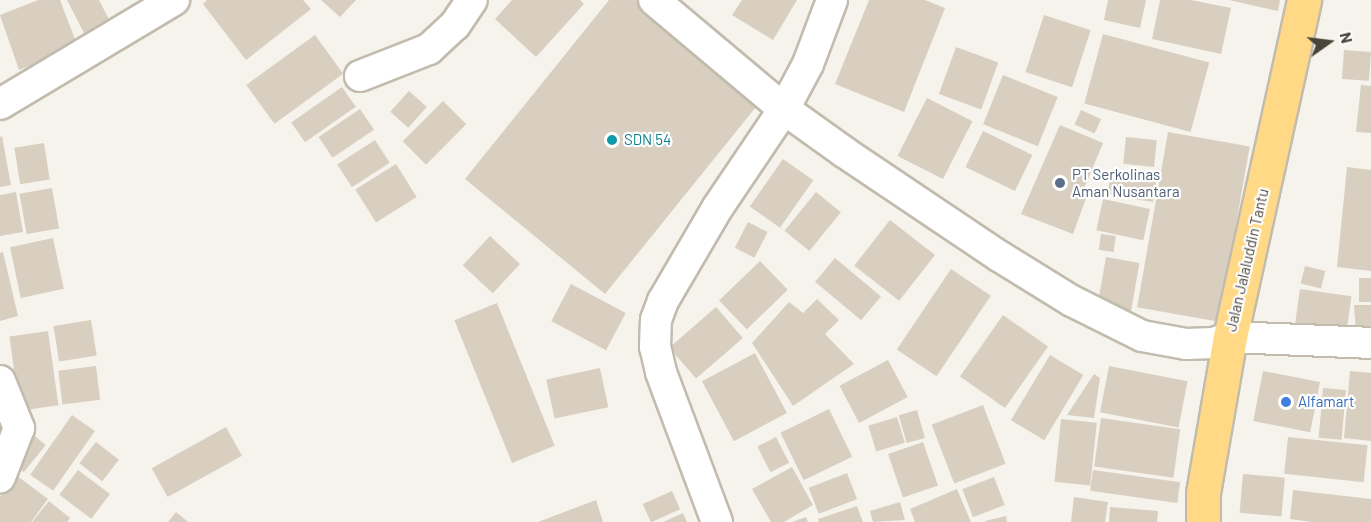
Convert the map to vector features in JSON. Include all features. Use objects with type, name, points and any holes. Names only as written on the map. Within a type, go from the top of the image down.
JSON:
[{"type":"highway","name":"Jalan Jalaluddin Tantu","points":[[1203,522],[1203,493],[1230,337],[1304,0]]},
{"type":"street","points":[[0,104],[141,8],[174,0]]},
{"type":"street","points":[[360,76],[429,49],[455,25],[472,0]]},
{"type":"street","points":[[654,0],[784,109],[914,200],[1072,301],[1142,336],[1186,344],[1214,343],[1230,337],[1371,343]]},
{"type":"street","points":[[717,522],[661,372],[655,347],[656,320],[663,300],[723,198],[784,109],[808,64],[832,0]]},
{"type":"street","points":[[0,381],[20,428],[0,477]]},
{"type":"building","points":[[38,0],[60,0],[78,47],[19,70],[0,15]]},
{"type":"building","points":[[67,0],[99,0],[113,27],[87,39]]},
{"type":"building","points":[[207,0],[303,0],[311,9],[246,60],[203,4]]},
{"type":"building","points":[[321,0],[356,0],[340,17]]},
{"type":"building","points":[[512,0],[580,0],[584,4],[536,57],[495,19]]},
{"type":"building","name":"SDN 54","points":[[609,0],[636,0],[760,102],[605,294],[465,179]]},
{"type":"building","points":[[742,0],[797,0],[773,40],[732,15]]},
{"type":"building","points":[[869,0],[925,0],[945,8],[904,112],[835,84]]},
{"type":"building","points":[[1108,0],[1146,0],[1140,28],[1104,20]]},
{"type":"building","points":[[1160,0],[1191,0],[1231,8],[1221,54],[1152,39]]},
{"type":"building","points":[[1229,0],[1280,0],[1278,11]]},
{"type":"building","points":[[1044,15],[1091,30],[1072,87],[1025,72]]},
{"type":"building","points":[[1103,34],[1209,62],[1191,132],[1084,104]]},
{"type":"building","points":[[315,35],[343,74],[274,124],[246,85]]},
{"type":"building","points":[[956,47],[998,62],[981,109],[939,94]]},
{"type":"building","points":[[1344,50],[1371,52],[1369,81],[1342,79]]},
{"type":"building","points":[[1003,75],[1058,97],[1038,146],[983,124]]},
{"type":"building","points":[[1361,85],[1371,86],[1371,133],[1356,132]]},
{"type":"building","points":[[342,87],[356,107],[305,142],[291,123]]},
{"type":"building","points":[[409,91],[427,107],[408,128],[390,112]]},
{"type":"building","points":[[927,98],[972,121],[943,179],[897,156]]},
{"type":"building","points":[[443,101],[466,124],[426,165],[403,141]]},
{"type":"building","points":[[360,109],[374,130],[333,158],[319,137]]},
{"type":"building","points":[[1081,110],[1101,119],[1095,134],[1074,125]]},
{"type":"building","name":"PT Serkolinas Aman Nusantara","points":[[1060,125],[1103,143],[1083,191],[1088,193],[1073,234],[1021,214]]},
{"type":"building","points":[[983,131],[1032,155],[1015,191],[965,167]]},
{"type":"building","points":[[1168,132],[1250,146],[1219,322],[1137,307]]},
{"type":"building","points":[[2,136],[11,185],[0,187],[0,137]]},
{"type":"building","points":[[1126,137],[1157,140],[1154,167],[1123,164]]},
{"type":"building","points":[[375,140],[390,163],[352,187],[337,165]]},
{"type":"building","points":[[44,143],[50,180],[20,184],[14,148]]},
{"type":"building","points":[[783,159],[813,180],[780,228],[750,207]]},
{"type":"building","points":[[396,164],[417,197],[376,223],[355,189]]},
{"type":"building","points":[[1347,167],[1371,170],[1371,271],[1337,267]]},
{"type":"building","points":[[1111,173],[1156,180],[1153,202],[1108,195]]},
{"type":"building","points":[[52,188],[59,228],[27,234],[20,194]]},
{"type":"building","points":[[16,192],[23,232],[0,236],[0,195]]},
{"type":"building","points":[[816,192],[841,212],[809,251],[785,231]]},
{"type":"building","points":[[1103,199],[1150,209],[1143,240],[1096,230]]},
{"type":"building","points":[[890,220],[935,255],[899,301],[854,266]]},
{"type":"building","points":[[748,222],[768,232],[754,258],[735,248]]},
{"type":"building","points":[[1101,234],[1116,236],[1114,252],[1099,250]]},
{"type":"building","points":[[490,236],[520,264],[493,293],[463,265]]},
{"type":"building","points":[[53,238],[64,289],[21,298],[10,247]]},
{"type":"building","points":[[3,252],[18,316],[0,321],[0,253]]},
{"type":"building","points":[[1106,257],[1139,263],[1131,311],[1097,305]]},
{"type":"building","points":[[835,258],[881,297],[861,320],[815,282]]},
{"type":"building","points":[[760,261],[788,290],[747,329],[719,301]]},
{"type":"building","points":[[1305,266],[1325,271],[1321,289],[1301,283]]},
{"type":"building","points":[[951,269],[991,296],[937,376],[897,349]]},
{"type":"building","points":[[1359,278],[1371,278],[1371,302],[1359,302]]},
{"type":"building","points":[[571,284],[626,313],[606,350],[551,321]]},
{"type":"building","points":[[1300,289],[1351,296],[1346,333],[1295,326]]},
{"type":"building","points":[[817,299],[839,320],[825,334],[854,364],[793,406],[752,343],[789,302],[803,313]]},
{"type":"building","points":[[497,303],[555,446],[512,463],[454,320]]},
{"type":"building","points":[[1354,305],[1371,305],[1371,332],[1356,333]]},
{"type":"building","points":[[716,307],[743,338],[696,379],[669,348]]},
{"type":"building","points":[[1003,315],[1048,347],[1005,408],[960,376]]},
{"type":"building","points":[[91,320],[97,356],[59,362],[53,326]]},
{"type":"building","points":[[48,331],[58,405],[20,411],[9,336]]},
{"type":"building","points":[[755,353],[787,413],[734,441],[702,381]]},
{"type":"building","points":[[1050,355],[1083,375],[1044,440],[1011,420]]},
{"type":"building","points":[[888,360],[908,397],[859,423],[839,386]]},
{"type":"building","points":[[96,366],[100,400],[62,404],[58,371]]},
{"type":"building","points":[[1109,366],[1188,381],[1179,427],[1100,412]]},
{"type":"building","points":[[600,368],[608,407],[555,419],[546,379]]},
{"type":"building","points":[[1263,371],[1320,382],[1310,432],[1253,421]]},
{"type":"building","points":[[1350,371],[1371,373],[1371,441],[1344,438]]},
{"type":"building","points":[[1094,374],[1100,378],[1094,418],[1067,415]]},
{"type":"building","points":[[1323,388],[1346,390],[1342,440],[1319,438]]},
{"type":"building","points":[[983,405],[1006,464],[954,484],[932,425]]},
{"type":"building","points":[[829,409],[852,457],[804,480],[780,433]]},
{"type":"building","points":[[917,410],[925,438],[907,443],[899,415]]},
{"type":"building","points":[[72,415],[95,431],[53,491],[30,475]]},
{"type":"building","points":[[897,417],[905,443],[876,452],[868,426]]},
{"type":"building","points":[[1101,418],[1180,429],[1173,478],[1094,467]]},
{"type":"building","points":[[1061,419],[1097,423],[1090,485],[1054,482]]},
{"type":"building","points":[[226,427],[242,456],[168,497],[152,468]]},
{"type":"building","points":[[31,433],[46,445],[24,472],[9,460]]},
{"type":"building","points":[[776,437],[789,463],[770,472],[757,447]]},
{"type":"building","points":[[1288,437],[1368,445],[1364,482],[1284,474]]},
{"type":"building","points":[[96,442],[119,460],[102,481],[79,463]]},
{"type":"building","points":[[923,442],[938,485],[903,498],[888,454]]},
{"type":"building","points":[[792,467],[813,505],[784,522],[771,522],[752,489]]},
{"type":"building","points":[[78,470],[110,494],[91,519],[59,495]]},
{"type":"building","points":[[1093,470],[1180,482],[1177,503],[1090,491]]},
{"type":"building","points":[[847,473],[857,499],[819,514],[809,488]]},
{"type":"building","points":[[1243,474],[1285,478],[1281,517],[1240,513]]},
{"type":"building","points":[[16,475],[48,499],[31,522],[0,522],[0,497]]},
{"type":"building","points":[[994,477],[1005,505],[973,517],[962,489]]},
{"type":"building","points":[[957,489],[971,522],[915,522],[910,509]]},
{"type":"building","points":[[1293,490],[1371,499],[1371,522],[1312,522],[1290,519]]},
{"type":"building","points":[[672,491],[680,509],[651,522],[643,504]]},
{"type":"building","points":[[1074,497],[1108,502],[1105,522],[1071,522]]},
{"type":"building","points":[[596,500],[603,522],[538,522]]},
{"type":"building","points":[[49,501],[70,518],[67,522],[32,522]]},
{"type":"building","points":[[900,502],[905,520],[873,522],[870,511]]},
{"type":"building","points":[[857,506],[863,522],[819,522],[818,519]]},
{"type":"building","points":[[1110,507],[1158,511],[1157,522],[1109,522]]},
{"type":"building","points":[[176,512],[188,522],[168,522]]},
{"type":"building","points":[[683,513],[687,522],[663,522]]},
{"type":"building","points":[[1006,516],[1007,522],[985,522],[985,521]]},
{"type":"building","points":[[806,517],[808,522],[792,522]]},
{"type":"place","name":"SDN 54","points":[[612,140]]},
{"type":"place","name":"PT Serkolinas Aman Nusantara","points":[[1060,183]]},
{"type":"place","name":"Alfamart","points":[[1286,402]]}]
